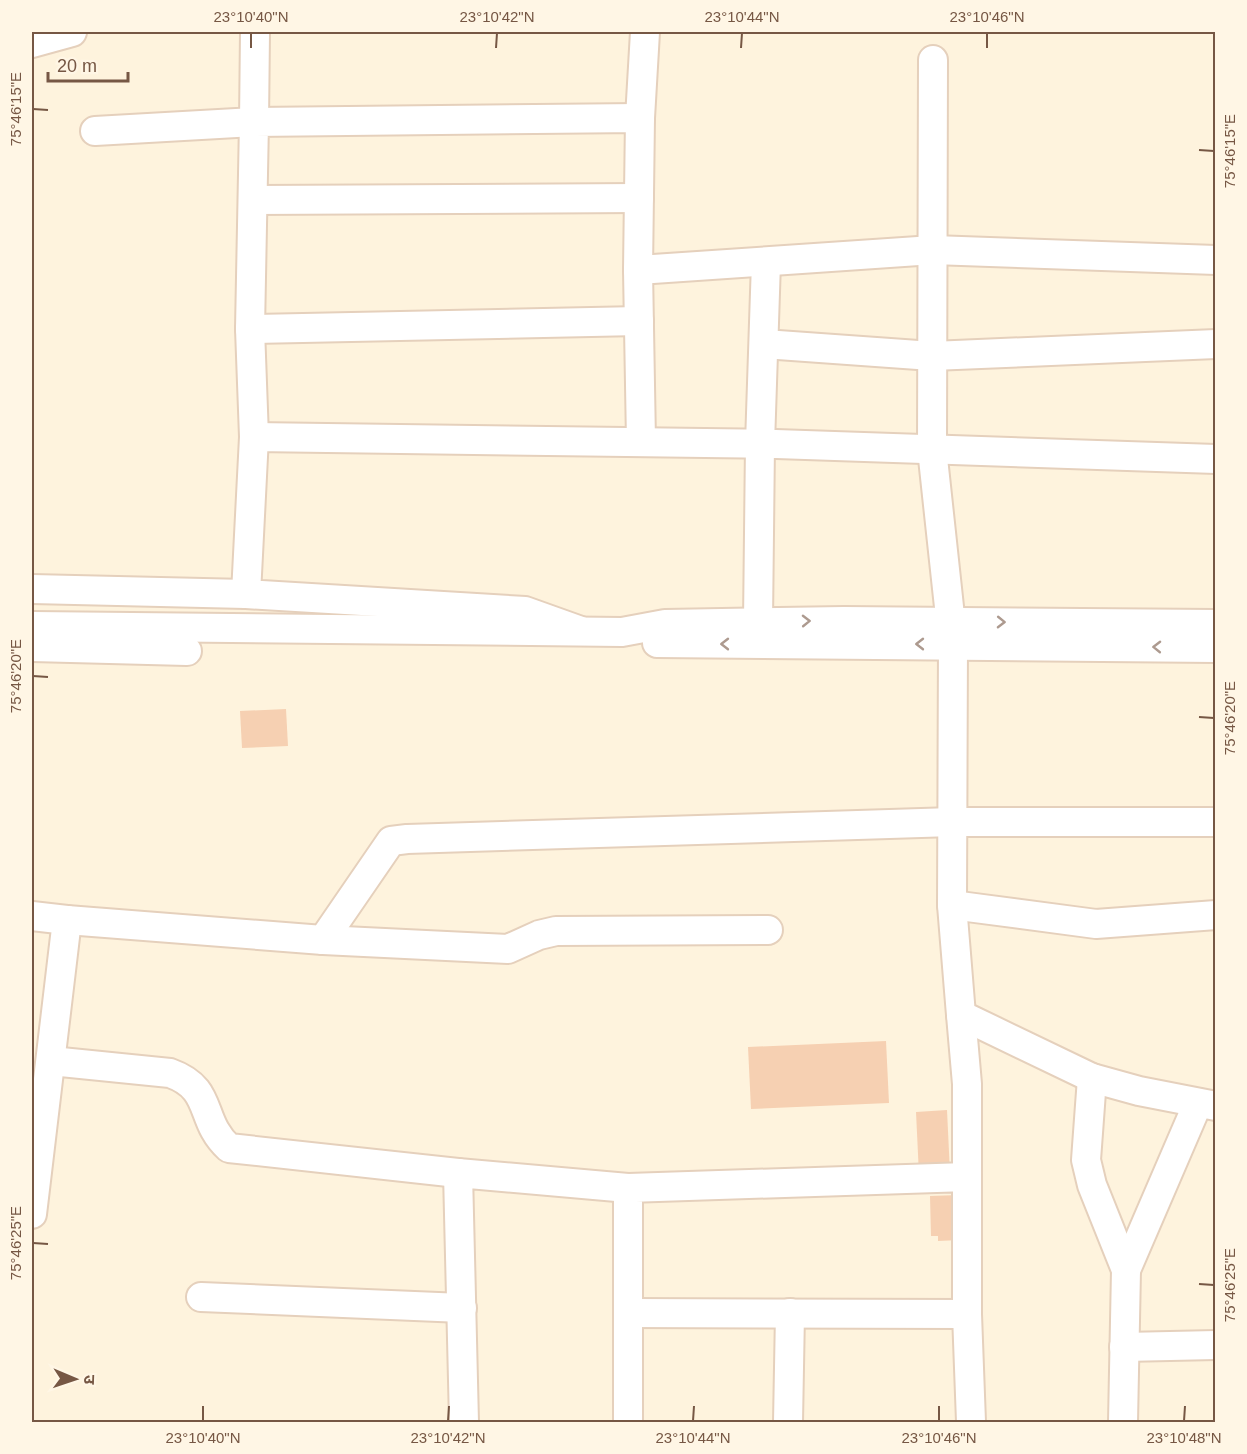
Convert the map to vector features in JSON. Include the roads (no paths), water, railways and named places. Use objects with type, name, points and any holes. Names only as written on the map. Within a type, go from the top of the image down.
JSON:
[{"type":"street","points":[[32,43],[72,32]]},
{"type":"street","points":[[246,594],[254,437],[250,329],[255,32]]},
{"type":"street","points":[[641,442],[638,270],[640,118],[645,32]]},
{"type":"street","points":[[933,60],[932,449],[952,633],[952,905],[967,1084],[971,1422],[957,1422]]},
{"type":"street","points":[[95,131],[254,122],[640,118]]},
{"type":"street","points":[[253,200],[639,198]]},
{"type":"street","points":[[638,270],[933,250],[1215,260]]},
{"type":"street","points":[[758,622],[760,444],[766,262]]},
{"type":"street","points":[[250,329],[639,321]]},
{"type":"street","points":[[764,344],[932,356],[1215,344]]},
{"type":"street","points":[[254,437],[760,444],[1215,459]]},
{"type":"street","points":[[32,589],[246,594],[525,612],[581,631]]},
{"type":"street","points":[[32,626],[622,632],[665,624],[758,622],[1215,648]]},
{"type":"street","points":[[622,632],[652,643],[1215,624]]},
{"type":"street","points":[[32,647],[186,651]]},
{"type":"street","points":[[323,940],[391,841],[953,822],[1215,822]]},
{"type":"street","points":[[952,905],[1096,924],[1215,915]]},
{"type":"street","points":[[32,916],[323,940],[508,949],[539,935],[556,932],[768,930]]},
{"type":"street","points":[[32,1214],[67,920]]},
{"type":"street","points":[[961,1015],[1092,1077],[1139,1091],[1207,1105],[1126,1270]]},
{"type":"street","points":[[51,1061],[170,1073],[185,1078],[197,1089],[219,1139],[229,1148],[458,1173],[628,1188],[967,1177]]},
{"type":"street","points":[[1092,1077],[1086,1160],[1092,1185],[1126,1270],[1123,1422]]},
{"type":"street","points":[[458,1173],[464,1422]]},
{"type":"street","points":[[628,1188],[628,1422]]},
{"type":"street","points":[[201,1297],[462,1308]]},
{"type":"street","points":[[628,1313],[968,1314]]},
{"type":"street","points":[[788,1422],[790,1313]]},
{"type":"street","points":[[1124,1347],[1215,1345]]}]
